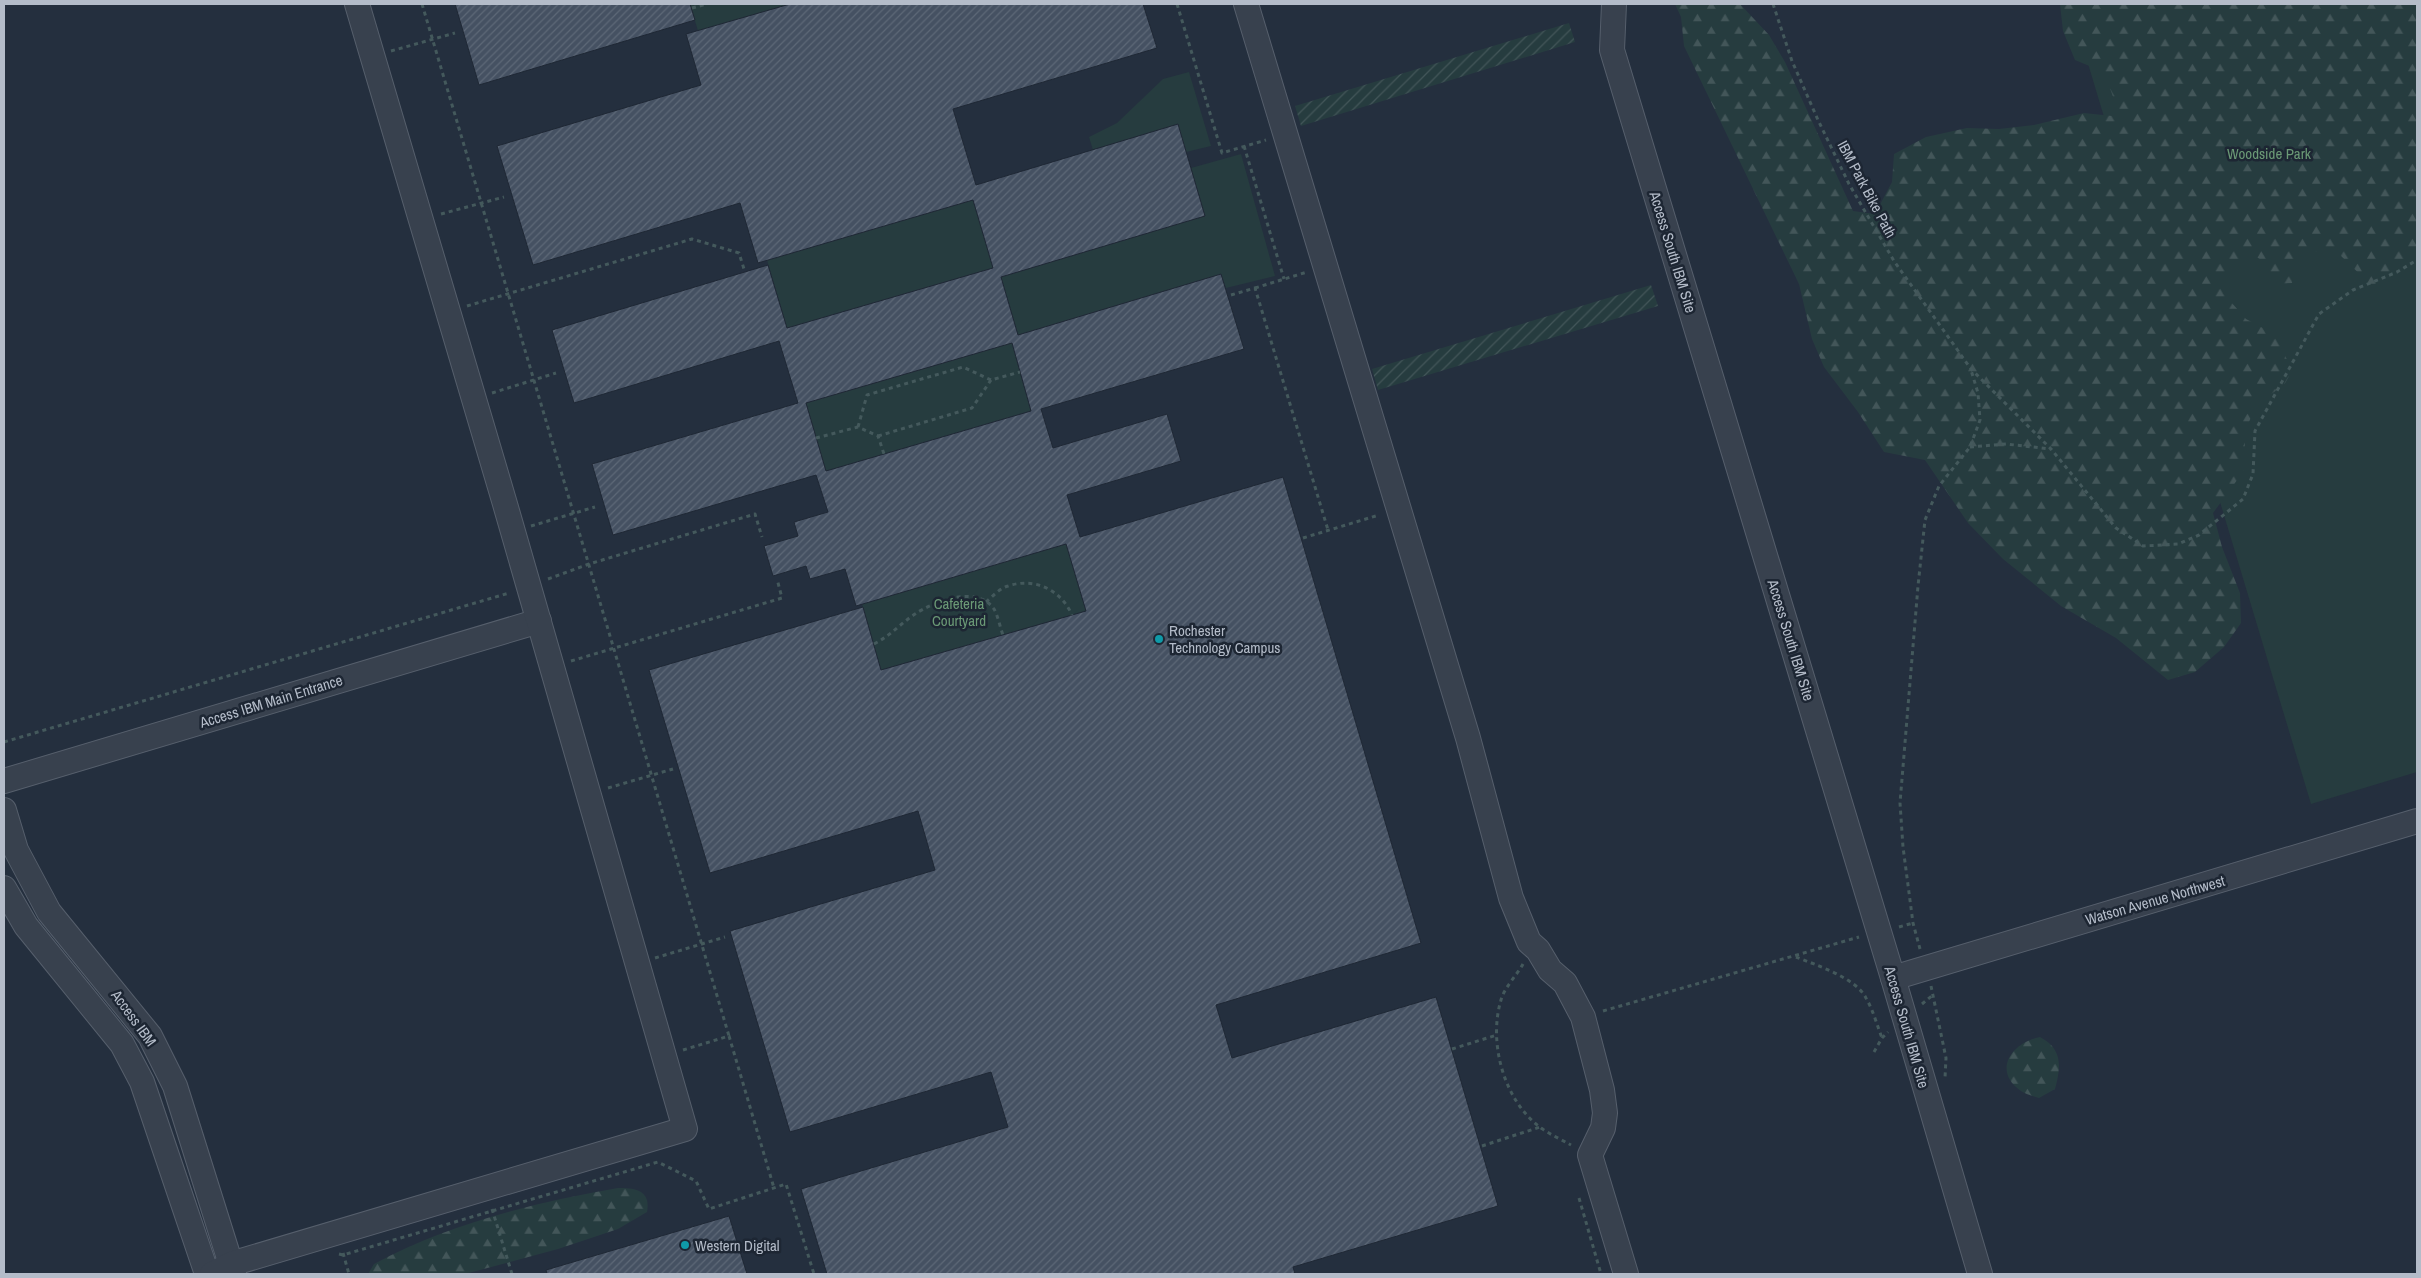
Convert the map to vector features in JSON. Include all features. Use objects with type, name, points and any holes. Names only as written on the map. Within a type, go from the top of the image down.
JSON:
[{"type":"street","points":[[226,1271],[486,1188],[685,1129],[539,621],[357,4]]},
{"type":"street","points":[[1246,4],[1468,738],[1511,898],[1526,936],[1538,950],[1550,970],[1565,983],[1583,1017],[1602,1090],[1605,1113],[1604,1128],[1590,1156],[1626,1274]]},
{"type":"street","name":"Access South IBM Site","points":[[1614,4],[1612,50],[1879,931],[1980,1274]]},
{"type":"street","name":"Access IBM Main Entrance","points":[[4,781],[539,621]]},
{"type":"street","name":"Access IBM","points":[[4,810],[16,850],[49,912],[150,1036],[175,1086],[226,1271]]},
{"type":"street","name":"Watson Avenue Northwest","points":[[1893,978],[2417,821]]},
{"type":"street","name":"Access IBM","points":[[4,888],[26,926],[122,1044],[142,1082],[207,1274]]},
{"type":"path","points":[[422,4],[481,203],[510,293],[774,1188]]},
{"type":"path","points":[[692,8],[707,4]]},
{"type":"path","points":[[1177,4],[1222,153],[1244,146],[1284,279]]},
{"type":"path","name":"IBM Park Bike Path","points":[[1773,4],[1792,61],[1849,184],[1894,261],[1971,369]]},
{"type":"path","points":[[432,39],[455,34]]},
{"type":"path","points":[[481,203],[504,197]]},
{"type":"path","points":[[510,293],[692,238],[739,253],[744,269]]},
{"type":"path","points":[[1971,369],[2050,450],[2116,528],[2143,546],[2178,544],[2199,535],[2243,499],[2253,474],[2255,431],[2319,314],[2353,290],[2396,272],[2417,260]]},
{"type":"path","points":[[1231,295],[1325,266]]},
{"type":"path","points":[[1255,288],[1328,530]]},
{"type":"path","points":[[858,427],[867,395],[963,367],[991,380],[1020,372]]},
{"type":"path","points":[[1945,1087],[1946,1058],[1934,994],[1913,924],[1903,847],[1900,803],[1925,520],[1939,486],[1970,447],[1980,420],[1978,393],[1971,369]]},
{"type":"path","points":[[472,399],[556,373]]},
{"type":"path","points":[[816,438],[858,427],[878,436],[972,408],[991,380]]},
{"type":"path","points":[[878,436],[884,454]]},
{"type":"path","points":[[1970,447],[2006,444],[2050,450]]},
{"type":"path","points":[[574,513],[595,507]]},
{"type":"path","points":[[1303,538],[1398,509]]},
{"type":"path","points":[[4,742],[529,587],[589,564],[755,514],[762,537]]},
{"type":"path","points":[[552,667],[782,598],[777,579]]},
{"type":"path","points":[[986,602],[1006,586],[1038,584],[1059,595],[1067,603],[1072,615]]},
{"type":"path","points":[[874,644],[888,637],[915,614],[948,600],[963,596],[986,602],[994,609],[1003,635]]},
{"type":"path","points":[[588,795],[673,769]]},
{"type":"path","points":[[1583,1017],[1795,957],[1879,931],[1913,924]]},
{"type":"path","points":[[638,963],[725,937]]},
{"type":"path","points":[[1482,1146],[1540,1127],[1516,1100],[1500,1064],[1497,1035],[1501,999],[1524,964],[1538,950]]},
{"type":"path","points":[[1795,957],[1820,966],[1855,985],[1866,996],[1882,1038],[1874,1052]]},
{"type":"path","points":[[1452,1049],[1497,1035]]},
{"type":"path","points":[[664,1056],[729,1036]]},
{"type":"path","points":[[343,1255],[658,1162],[696,1181],[708,1209],[786,1184],[814,1274]]},
{"type":"path","points":[[486,1188],[512,1274]]},
{"type":"green space","points":[[690,4],[790,4],[698,31]]},
{"type":"green space","points":[[1675,4],[1740,4],[1769,35],[1785,62],[1853,211],[1875,214],[1892,182],[1894,154],[1926,137],[1967,128],[1999,129],[2034,125],[2084,113],[2112,116],[2115,102],[2104,72],[2075,60],[2063,31],[2060,4],[2417,4],[2417,250],[2397,272],[2375,289],[2339,254],[2317,251],[2295,261],[2292,283],[2274,284],[2264,262],[2248,251],[2225,276],[2223,293],[2246,319],[2276,335],[2292,371],[2284,385],[2258,403],[2246,428],[2243,472],[2213,513],[2222,547],[2240,593],[2241,623],[2224,647],[2195,672],[2168,680],[2116,638],[2061,606],[2003,559],[1968,523],[1925,460],[1884,452],[1858,412],[1824,367],[1812,339],[1799,284],[1684,46],[1681,17]]},
{"type":"green space","name":"Woodside Park","points":[[2070,4],[2417,4],[2417,772],[2311,804]]},
{"type":"green space","points":[[1569,23],[1575,42],[1301,126],[1295,106]]},
{"type":"green space","points":[[1189,72],[1211,146],[1186,152],[1178,124],[1093,150],[1089,137],[1117,123],[1163,79]]},
{"type":"green space","points":[[1241,154],[1275,276],[1226,288],[1221,274],[1018,335],[1001,277],[1205,216],[1191,168]]},
{"type":"green space","points":[[973,200],[993,268],[787,328],[767,260]]},
{"type":"green space","points":[[1651,285],[1658,306],[1378,390],[1372,369]]},
{"type":"green space","points":[[1012,343],[1031,411],[826,471],[806,403]]},
{"type":"green space","name":"Cafeteria Courtyard","points":[[1066,544],[1086,611],[881,670],[862,604]]},
{"type":"green space","points":[[2040,1037],[2053,1047],[2059,1066],[2055,1089],[2039,1098],[2023,1092],[2012,1083],[2007,1066],[2009,1058],[2014,1051],[2030,1040]]},
{"type":"green space","points":[[618,1188],[640,1192],[647,1199],[648,1205],[647,1212],[618,1229],[558,1249],[465,1274],[368,1274],[374,1264],[432,1237],[462,1226],[556,1200]]},
{"type":"building","points":[[455,4],[690,4],[695,20],[479,85]]},
{"type":"building","name":"Rochester Technology Campus","points":[[790,4],[1143,4],[1157,48],[953,109],[976,185],[1178,124],[1205,216],[1001,277],[1018,335],[1221,274],[1244,349],[1041,409],[1053,448],[1167,414],[1181,461],[1067,495],[1080,537],[1283,477],[1421,943],[1216,1005],[1232,1058],[1436,997],[1498,1206],[1293,1267],[1295,1274],[827,1274],[801,1189],[1008,1127],[991,1072],[790,1132],[730,931],[935,870],[918,811],[710,873],[649,670],[863,607],[881,670],[1086,611],[1066,544],[856,606],[845,569],[810,579],[806,566],[773,576],[764,546],[798,536],[794,522],[828,512],[816,475],[613,535],[592,464],[798,403],[779,341],[574,403],[552,330],[768,265],[787,328],[993,268],[973,200],[758,263],[740,203],[533,265],[497,146],[701,85],[686,34]],"holes":[[[1012,343],[1031,411],[826,471],[806,403]]]},
{"type":"building","name":"Western Digital","points":[[729,1216],[747,1274],[547,1274],[546,1270]]},
{"type":"place","name":"Rochester Technology Campus","points":[[1159,639]]},
{"type":"place","name":"Western Digital","points":[[685,1245]]}]
